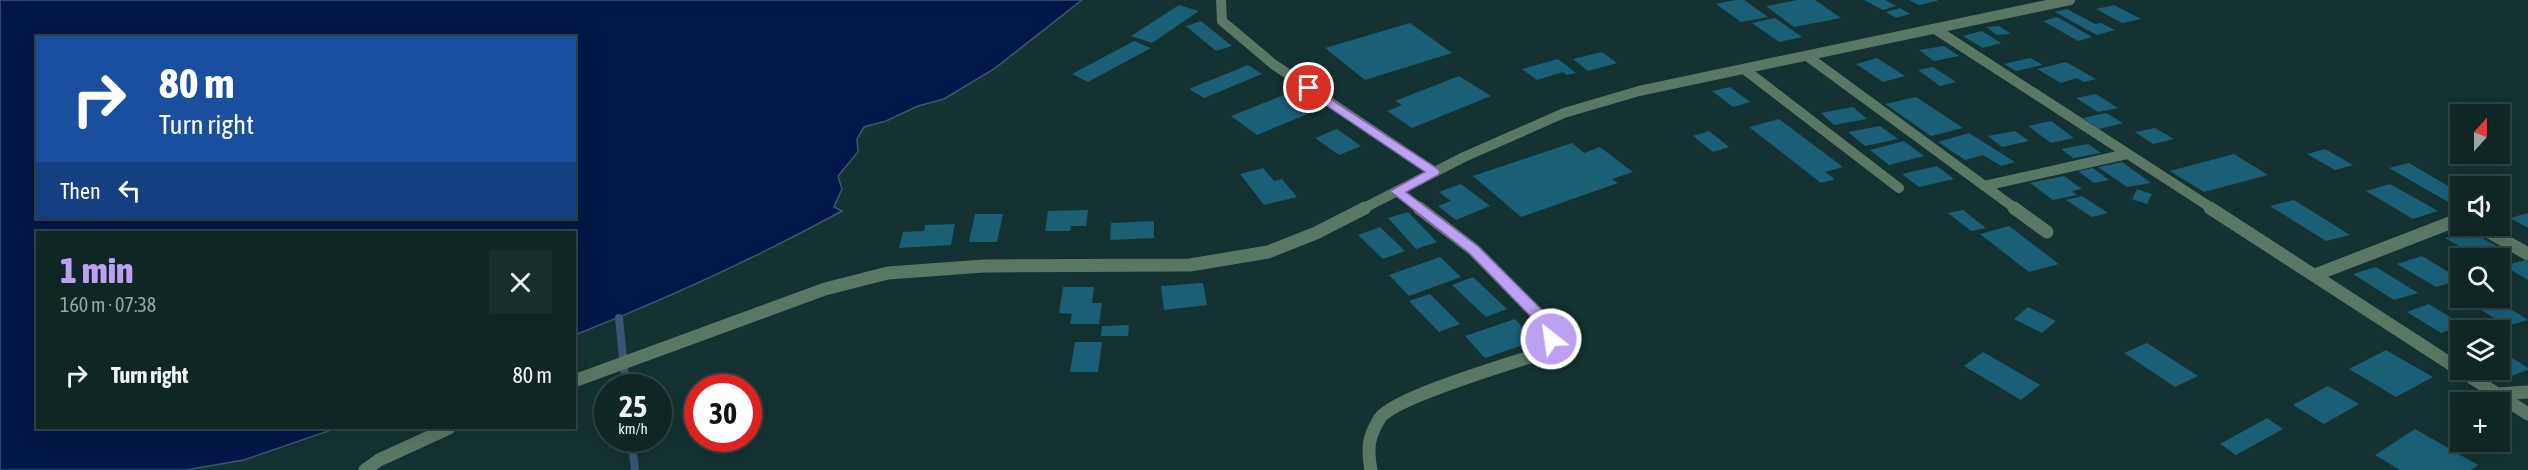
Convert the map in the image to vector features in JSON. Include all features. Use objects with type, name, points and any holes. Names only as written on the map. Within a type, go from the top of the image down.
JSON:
[{"type":"street","points":[[1221,0],[1222,21],[1273,64],[1434,172]]},
{"type":"street","points":[[576,380],[825,289],[888,273],[984,266],[1190,265],[1268,252],[1316,233],[1434,172],[1564,113],[1639,91],[2064,1]]},
{"type":"street","points":[[1935,29],[2494,392]]},
{"type":"street","points":[[1807,56],[2047,232]]},
{"type":"street","points":[[1744,69],[1899,188]]},
{"type":"street","points":[[1984,186],[2127,154]]},
{"type":"street","points":[[1371,470],[1367,448],[1381,416],[1411,397],[1545,352],[1551,339],[1547,324],[1474,250],[1397,191]]},
{"type":"street","points":[[2315,275],[2450,223]]},
{"type":"street","points":[[2496,236],[2528,254]]},
{"type":"street","points":[[2510,393],[2528,392]]},
{"type":"street","points":[[2510,402],[2528,414]]},
{"type":"street","points":[[365,470],[379,460],[447,429]]},
{"type":"water","points":[[0,0],[1082,0],[994,69],[944,99],[918,106],[886,121],[864,127],[857,139],[858,152],[838,176],[842,189],[834,207],[842,211],[710,277],[576,335],[576,231],[36,231],[36,429],[334,429],[244,460],[186,470],[0,470]]},
{"type":"building","points":[[1744,0],[1768,17],[1741,22],[1716,4]]},
{"type":"building","points":[[1798,0],[1815,0],[1841,18],[1794,27],[1766,6]]},
{"type":"building","points":[[1864,0],[1885,0],[1896,6],[1883,10]]},
{"type":"building","points":[[1909,0],[1937,0],[1937,1],[1919,5]]},
{"type":"building","points":[[1179,5],[1199,11],[1152,43],[1131,36]]},
{"type":"building","points":[[2114,5],[2141,19],[2122,23],[2096,9]]},
{"type":"building","points":[[1900,8],[1910,14],[1896,18],[1886,12]]},
{"type":"building","points":[[2067,9],[2095,24],[2101,23],[2115,30],[2097,35],[2055,12]]},
{"type":"building","points":[[2057,17],[2092,37],[2078,41],[2043,21]]},
{"type":"building","points":[[1775,18],[1802,37],[1779,42],[1752,23]]},
{"type":"building","points":[[1201,21],[1232,46],[1216,51],[1186,26]]},
{"type":"building","points":[[1410,23],[1452,53],[1365,80],[1325,48]]},
{"type":"building","points":[[1999,26],[2011,34],[1997,35],[1986,27]]},
{"type":"building","points":[[1982,31],[2001,43],[1983,48],[1963,36]]},
{"type":"building","points":[[1134,41],[1151,48],[1088,82],[1072,74]]},
{"type":"building","points":[[1944,46],[1959,56],[1934,61],[1919,50]]},
{"type":"building","points":[[1602,52],[1617,63],[1588,71],[1573,59]]},
{"type":"building","points":[[1877,58],[1905,76],[1883,82],[1856,64]]},
{"type":"building","points":[[2030,58],[2043,65],[2016,71],[2004,64]]},
{"type":"building","points":[[1558,59],[1576,73],[1567,75],[1563,72],[1537,80],[1522,69]]},
{"type":"building","points":[[2066,62],[2096,79],[2084,82],[2077,78],[2061,83],[2037,69]]},
{"type":"building","points":[[1248,65],[1262,74],[1204,98],[1189,89]]},
{"type":"building","points":[[1933,67],[1956,82],[1940,86],[1918,70]]},
{"type":"building","points":[[1459,76],[1491,96],[1412,128],[1387,111],[1402,105],[1395,101]]},
{"type":"building","points":[[1730,87],[1750,102],[1733,107],[1712,91]]},
{"type":"building","points":[[1289,93],[1315,111],[1257,135],[1231,116]]},
{"type":"building","points":[[2096,94],[2118,108],[2098,112],[2076,98]]},
{"type":"building","points":[[1916,97],[1963,128],[1931,136],[1885,104]]},
{"type":"building","points":[[1853,107],[1867,119],[1834,125],[1821,113]]},
{"type":"building","points":[[2106,113],[2123,123],[2099,129],[2083,118]]},
{"type":"building","points":[[1779,119],[1843,167],[1825,172],[1835,179],[1821,183],[1749,127]]},
{"type":"building","points":[[2051,121],[2074,138],[2051,143],[2028,126]]},
{"type":"building","points":[[1880,126],[1898,139],[1865,146],[1848,132]]},
{"type":"building","points":[[2155,128],[2174,139],[2153,144],[2135,132]]},
{"type":"building","points":[[1337,129],[1361,146],[1339,155],[1315,138]]},
{"type":"building","points":[[1709,131],[1729,147],[1713,152],[1693,136]]},
{"type":"building","points":[[2015,131],[2029,141],[2002,147],[1988,136]]},
{"type":"building","points":[[1969,133],[2015,162],[2001,166],[1983,155],[1965,160],[1938,142]]},
{"type":"building","points":[[1904,141],[1924,156],[1889,165],[1870,150]]},
{"type":"building","points":[[1572,143],[1584,153],[1600,147],[1633,172],[1612,179],[1618,183],[1521,217],[1473,176]]},
{"type":"building","points":[[2088,144],[2101,153],[2073,158],[2061,149]]},
{"type":"building","points":[[2325,149],[2353,165],[2335,170],[2307,154]]},
{"type":"building","points":[[2234,154],[2268,175],[2204,192],[2170,171]]},
{"type":"building","points":[[2122,162],[2151,183],[2127,187],[2098,167]]},
{"type":"building","points":[[2409,163],[2450,187],[2450,202],[2448,202],[2389,168]]},
{"type":"building","points":[[1937,166],[1954,179],[1919,187],[1902,174]]},
{"type":"building","points":[[1263,168],[1274,181],[1282,179],[1297,197],[1264,205],[1240,174]]},
{"type":"building","points":[[2093,168],[2109,180],[2094,183],[2078,171]]},
{"type":"building","points":[[2064,176],[2082,189],[2072,191],[2077,195],[2053,200],[2030,183]]},
{"type":"building","points":[[1461,184],[1490,206],[1456,220],[1438,206],[1451,201],[1439,192]]},
{"type":"building","points":[[2390,184],[2438,211],[2413,219],[2366,191]]},
{"type":"building","points":[[2137,189],[2152,194],[2147,204],[2132,199]]},
{"type":"building","points":[[2082,196],[2108,213],[2092,217],[2066,200]]},
{"type":"building","points":[[2294,200],[2350,235],[2326,241],[2270,206]]},
{"type":"building","points":[[1088,210],[1086,226],[1071,226],[1070,231],[1045,231],[1048,211]]},
{"type":"building","points":[[1963,210],[1986,228],[1971,231],[1948,213]]},
{"type":"building","points":[[1408,212],[1437,242],[1416,249],[1388,218]]},
{"type":"building","points":[[2528,213],[2528,228],[2510,218]]},
{"type":"building","points":[[975,214],[1003,214],[997,242],[969,242]]},
{"type":"building","points":[[1154,221],[1154,238],[1110,240],[1111,223]]},
{"type":"building","points":[[955,224],[951,245],[899,248],[903,232],[924,231],[925,225]]},
{"type":"building","points":[[2009,226],[2059,264],[2029,272],[1980,234]]},
{"type":"building","points":[[1380,227],[1405,251],[1383,259],[1358,235]]},
{"type":"building","points":[[2478,236],[2499,247],[2463,248],[2445,238]]},
{"type":"building","points":[[2422,256],[2450,273],[2450,283],[2436,287],[2397,264]]},
{"type":"building","points":[[1440,257],[1461,277],[1409,296],[1389,275]]},
{"type":"building","points":[[2525,260],[2528,262],[2528,280],[2510,270],[2510,264]]},
{"type":"building","points":[[2376,267],[2418,293],[2394,300],[2353,274]]},
{"type":"building","points":[[1473,277],[1507,309],[1486,317],[1452,285]]},
{"type":"building","points":[[1203,283],[1207,305],[1164,310],[1161,286]]},
{"type":"building","points":[[1063,287],[1094,287],[1092,303],[1102,303],[1099,324],[1070,324],[1072,314],[1059,313]]},
{"type":"building","points":[[1430,294],[1460,324],[1439,332],[1409,301]]},
{"type":"building","points":[[2429,304],[2455,320],[2450,320],[2450,330],[2441,333],[2407,312]]},
{"type":"building","points":[[2028,307],[2056,321],[2042,333],[2014,319]]},
{"type":"building","points":[[2478,308],[2510,308],[2528,320],[2510,325],[2510,320],[2497,320]]},
{"type":"building","points":[[1515,319],[1535,341],[1485,358],[1465,336]]},
{"type":"building","points":[[1129,325],[1128,336],[1101,336],[1102,326]]},
{"type":"building","points":[[1075,342],[1102,342],[1098,372],[1070,372]]},
{"type":"building","points":[[2147,343],[2198,376],[2175,387],[2124,353]]},
{"type":"building","points":[[2386,350],[2433,377],[2396,397],[2349,369]]},
{"type":"building","points":[[1983,352],[2040,385],[2021,400],[1964,366]]},
{"type":"building","points":[[2510,356],[2528,368],[2528,370],[2511,376]]},
{"type":"building","points":[[2328,386],[2359,404],[2324,424],[2293,405]]},
{"type":"building","points":[[2267,418],[2283,429],[2236,455],[2220,444]]},
{"type":"building","points":[[2415,429],[2450,449],[2450,452],[2455,452],[2478,465],[2471,470],[2400,470],[2375,455]]},
{"type":"waterway","points":[[619,318],[625,374]]},
{"type":"waterway","points":[[633,452],[635,470]]},
{"type":"route","points":[[1309,88],[1434,172],[1397,191],[1474,250],[1547,324],[1551,339]]}]
